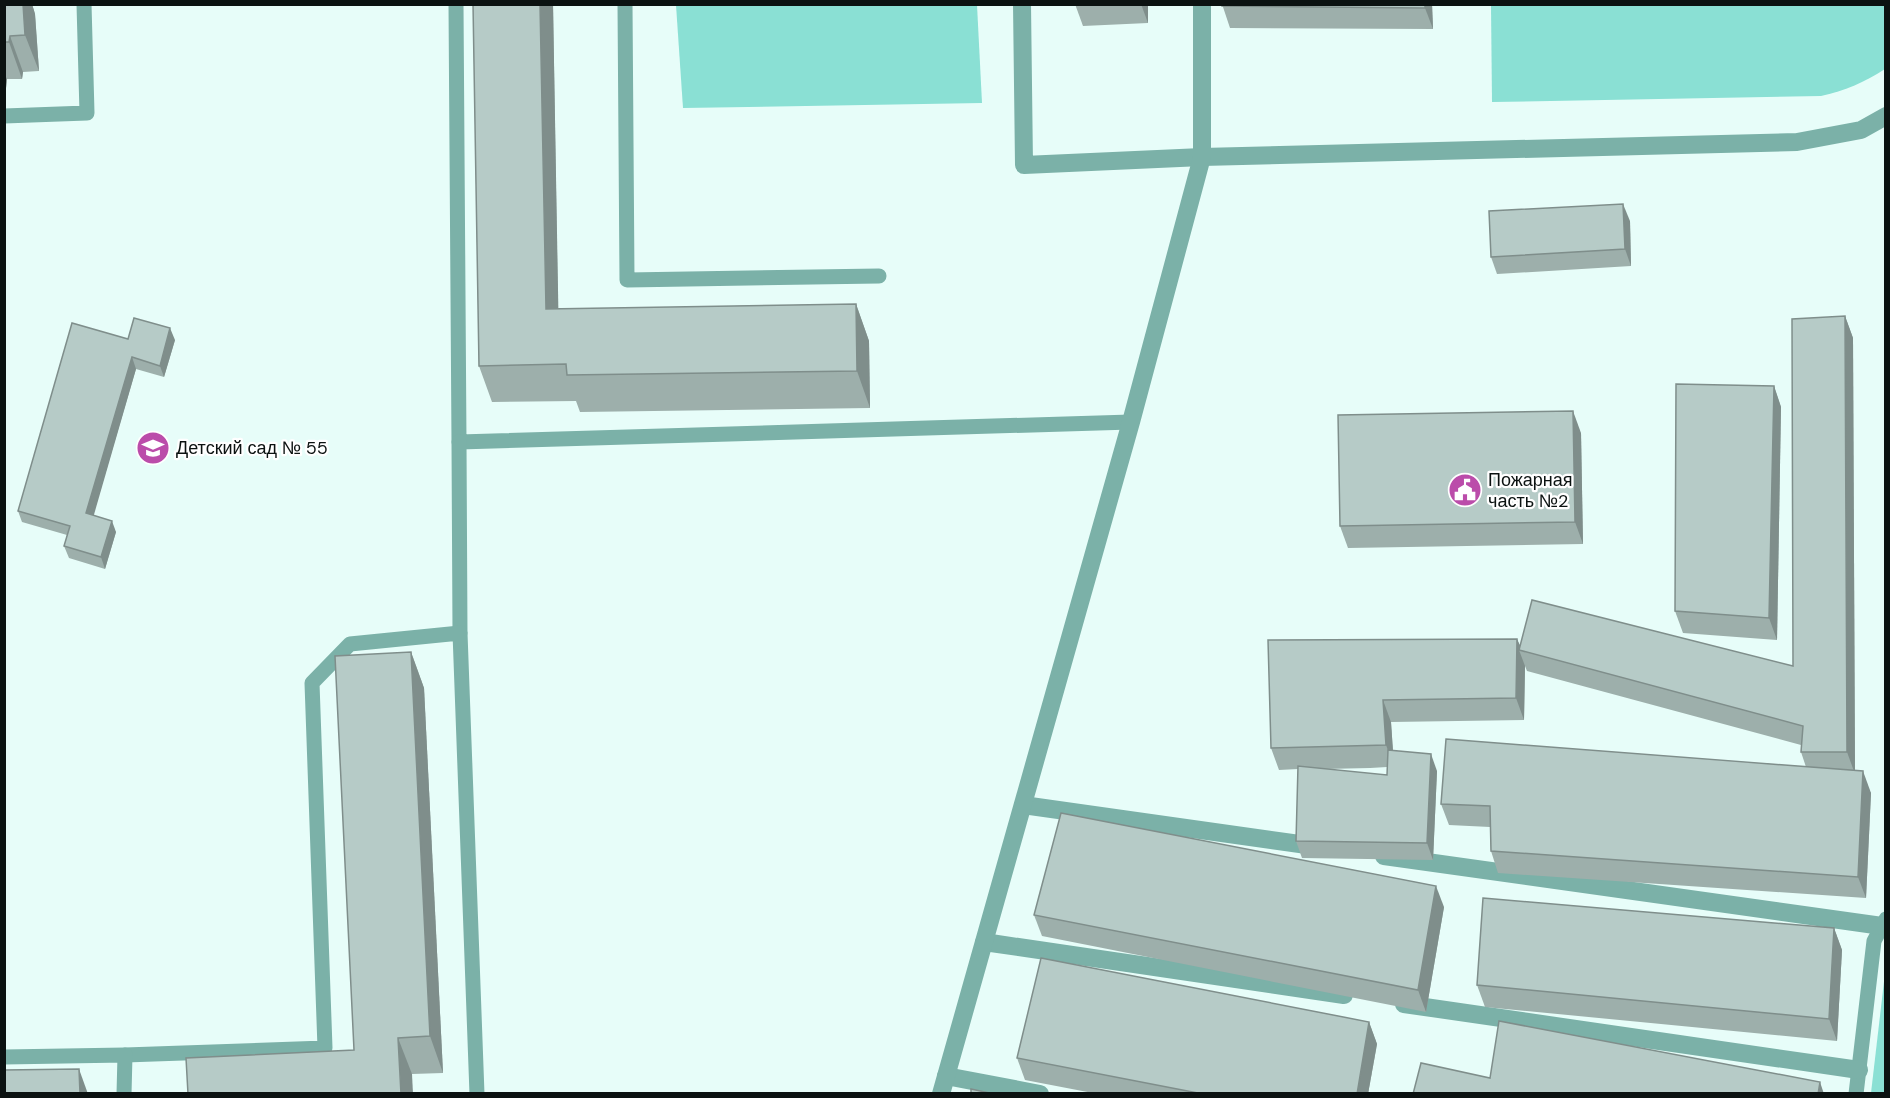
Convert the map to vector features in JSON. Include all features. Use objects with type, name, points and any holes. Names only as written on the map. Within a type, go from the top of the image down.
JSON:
[{"type":"street","points":[[1022,4],[1024,165],[1202,157],[1797,142],[1860,130],[1886,116]]},
{"type":"street","points":[[1040,1094],[944,1085],[1131,422],[1202,157],[1202,4]]},
{"type":"street","points":[[1023,805],[1341,850]]},
{"type":"street","points":[[1364,853],[1884,922]]},
{"type":"street","points":[[984,942],[1362,998]]},
{"type":"street","points":[[1386,1001],[1859,1070]]},
{"type":"lane","points":[[4,116],[87,114],[84,4]]},
{"type":"lane","points":[[456,4],[460,633],[477,1094]]},
{"type":"lane","points":[[625,4],[627,280],[879,276]]},
{"type":"lane","points":[[459,442],[1131,422]]},
{"type":"lane","points":[[4,1057],[325,1048],[312,683],[350,644],[460,633]]},
{"type":"lane","points":[[1856,1094],[1874,941],[1884,922]]},
{"type":"lane","points":[[124,1094],[125,1055]]},
{"type":"green space","points":[[676,5],[977,5],[982,103],[683,108]]},
{"type":"green space","points":[[1491,5],[1885,5],[1885,69],[1855,86],[1821,96],[1492,102]]},
{"type":"green space","points":[[1885,973],[1885,1093],[1871,1093]]},
{"type":"building","points":[[4,4],[23,4],[25,35],[10,36],[9,42],[4,42]]},
{"type":"building","points":[[473,4],[540,4],[546,309],[856,304],[857,371],[567,375],[566,364],[479,366]]},
{"type":"building","points":[[1222,4],[1425,4],[1425,8],[1222,6]]},
{"type":"building","points":[[1623,204],[1625,249],[1491,257],[1489,211]]},
{"type":"building","points":[[1845,316],[1847,752],[1801,752],[1803,726],[1519,650],[1532,600],[1793,666],[1792,319]]},
{"type":"building","points":[[134,318],[170,328],[160,366],[132,357],[86,513],[112,521],[101,557],[64,546],[70,526],[18,511],[72,323],[128,339]]},
{"type":"building","points":[[1676,384],[1774,386],[1769,618],[1675,611]]},
{"type":"building","name":"Пожарная часть №2","points":[[1573,411],[1575,522],[1340,526],[1338,415]]},
{"type":"building","points":[[1517,639],[1516,698],[1383,700],[1386,745],[1271,748],[1268,640]]},
{"type":"building","points":[[411,652],[430,1036],[398,1038],[401,1094],[188,1094],[186,1058],[354,1050],[335,656]]},
{"type":"building","points":[[1446,739],[1863,771],[1858,877],[1491,851],[1490,806],[1441,804]]},
{"type":"building","points":[[1388,750],[1431,754],[1427,843],[1296,841],[1298,766],[1387,775]]},
{"type":"building","points":[[1061,813],[1436,886],[1418,990],[1034,915]]},
{"type":"building","points":[[1483,898],[1834,928],[1829,1019],[1477,985]]},
{"type":"building","points":[[1041,958],[1369,1022],[1357,1094],[1203,1094],[1017,1058]]},
{"type":"building","points":[[1499,1021],[1820,1082],[1818,1094],[1413,1094],[1421,1063],[1490,1078]]},
{"type":"building","points":[[79,1069],[80,1094],[4,1094],[4,1070]]},
{"type":"building","points":[[971,1089],[994,1094],[971,1094]]},
{"type":"place","name":"Детский сад № 55","points":[[153,448]]},
{"type":"place","name":"Пожарная часть №2","points":[[1465,490]]}]
